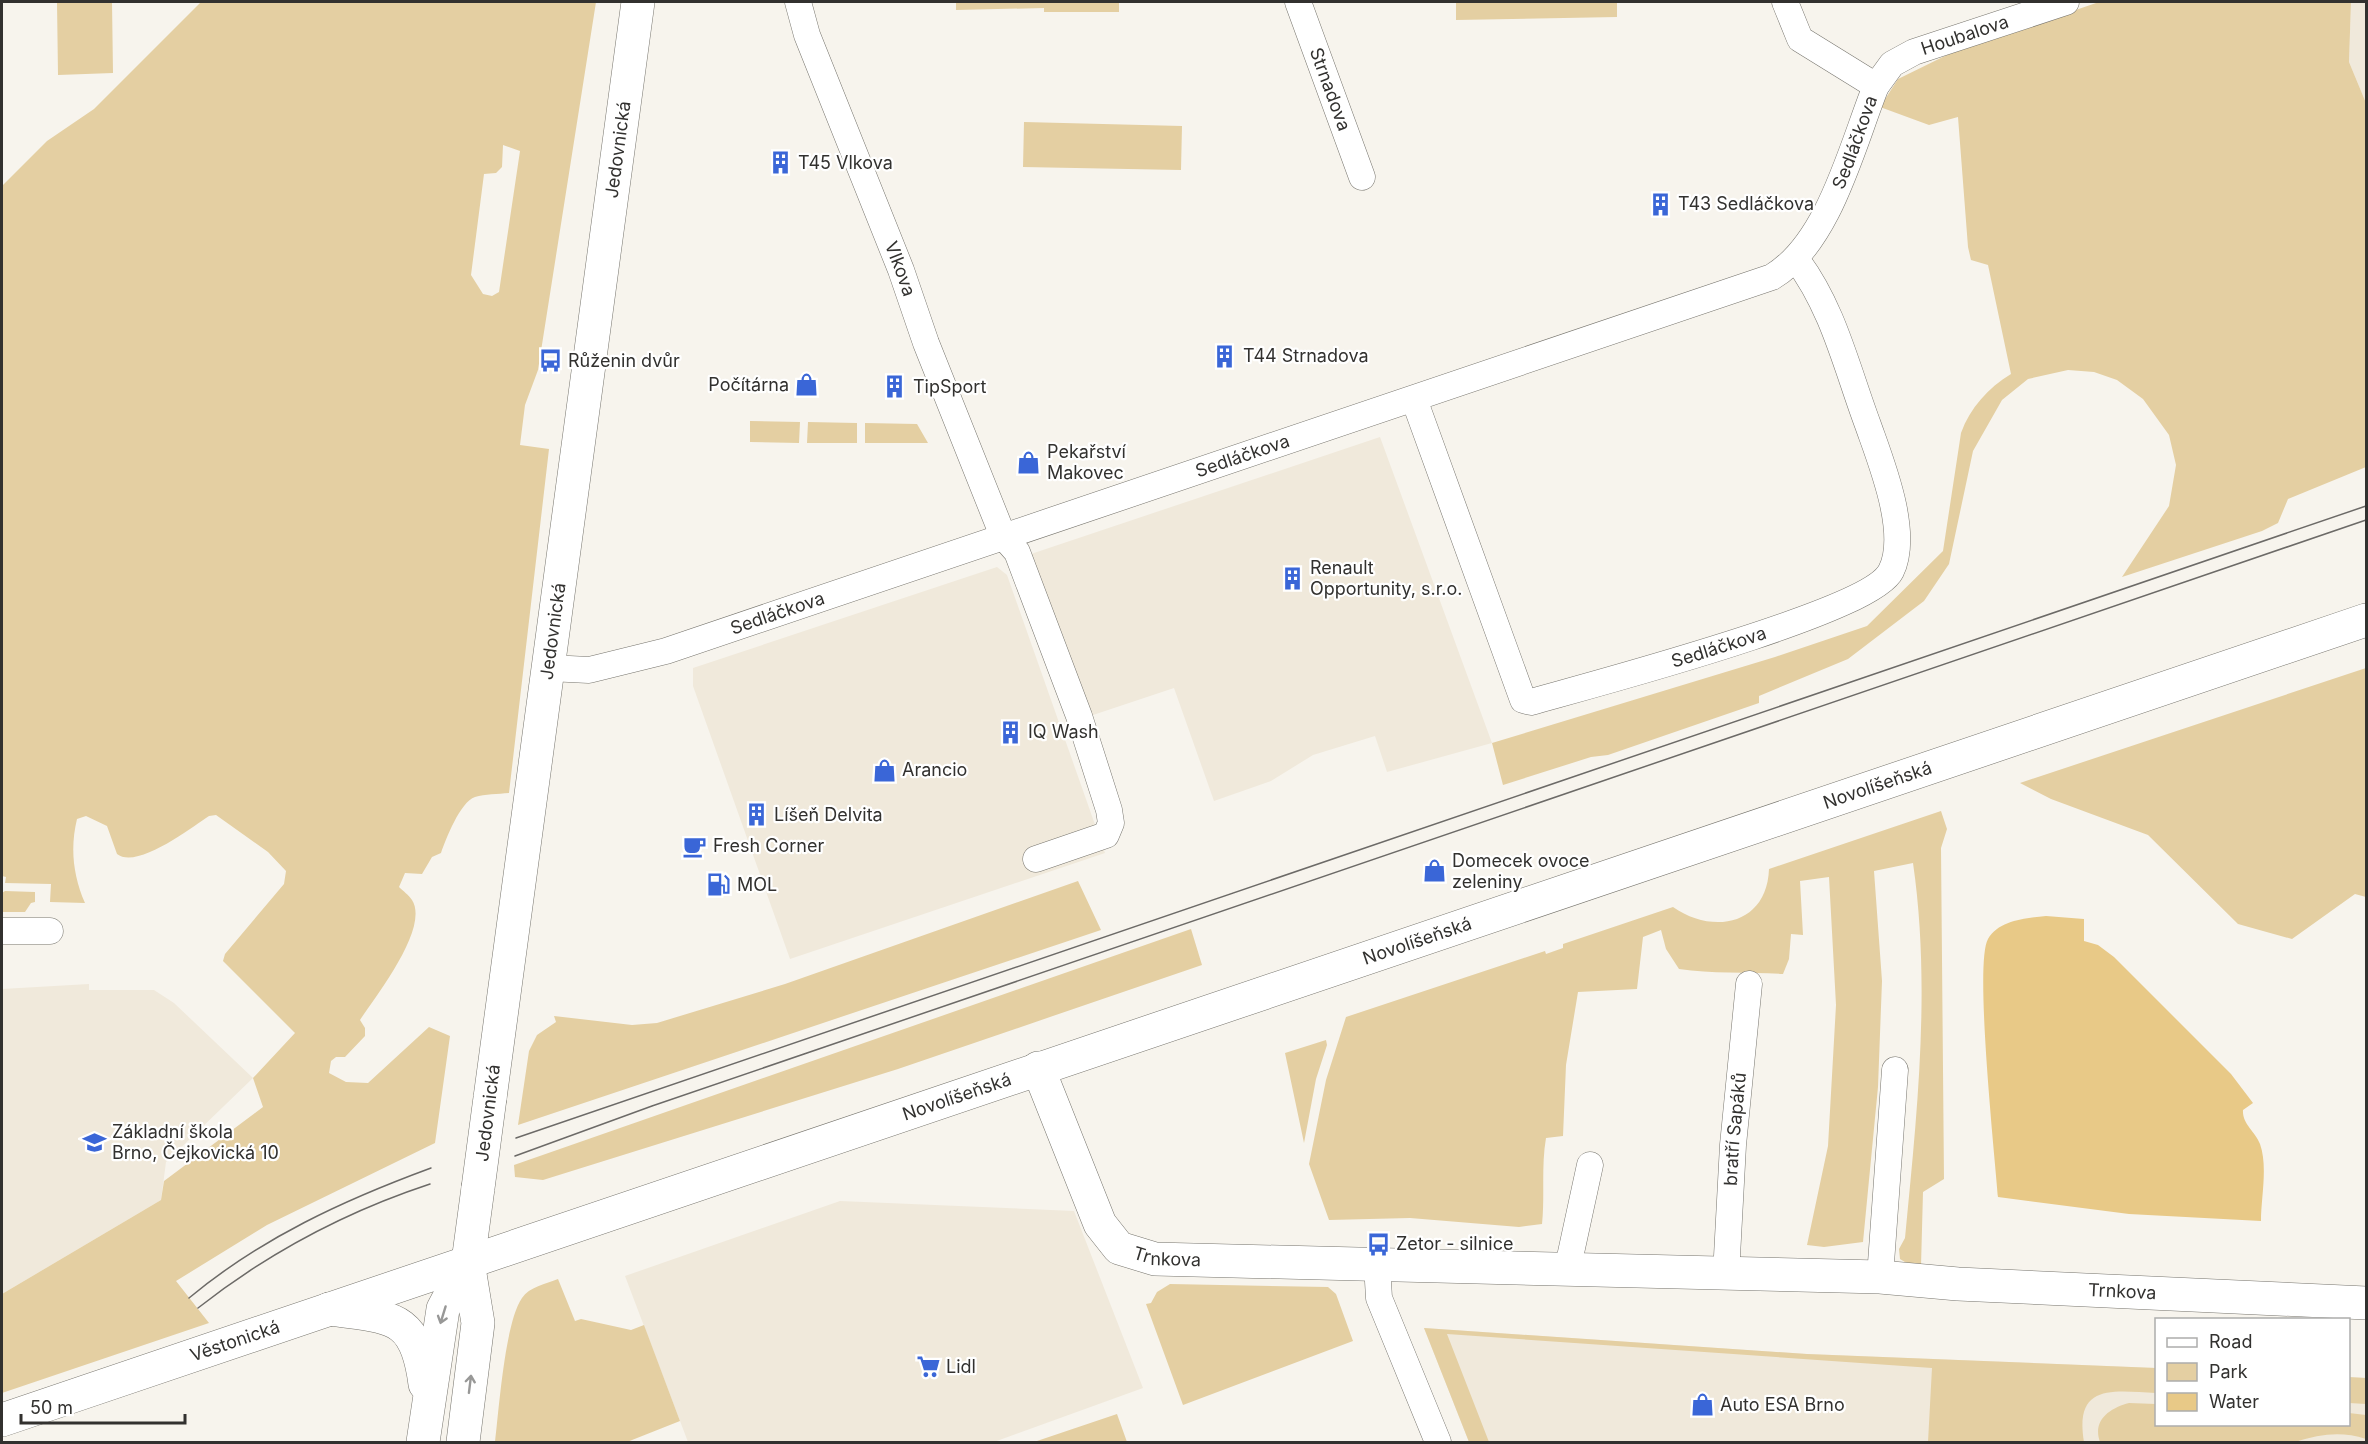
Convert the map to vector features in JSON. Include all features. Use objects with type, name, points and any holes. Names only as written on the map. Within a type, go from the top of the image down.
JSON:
[{"type":"street","name":"Jedovnická","points":[[463,1443],[478,1323],[468,1262],[638,2]]},
{"type":"street","name":"Vlkova","points":[[798,2],[807,35],[901,270],[926,343],[1003,536]]},
{"type":"street","name":"Strnadova","points":[[1298,2],[1362,177]]},
{"type":"street","points":[[1785,2],[1800,39],[1876,86]]},
{"type":"street","name":"Houbalova","points":[[1876,86],[1885,71],[1907,56],[2066,2]]},
{"type":"street","name":"Sedláčkova","points":[[549,668],[589,670],[615,665],[1743,289],[1772,277],[1796,259],[1822,222],[1876,86]]},
{"type":"street","name":"Sedláčkova","points":[[1414,399],[1523,700],[1531,702],[1683,659],[1846,603],[1881,583],[1893,568],[1897,545],[1894,511],[1886,476],[1821,295],[1796,259]]},
{"type":"street","points":[[1003,536],[1017,552],[1079,716],[1111,817],[1110,830],[1106,835],[1036,859]]},
{"type":"street","name":"Novolíšeňská","points":[[468,1262],[2367,620]]},
{"type":"street","points":[[2,931],[50,931]]},
{"type":"street","name":"bratří Sapáků","points":[[1726,1275],[1733,1145],[1749,984]]},
{"type":"street","name":"Trnkova","points":[[1038,1068],[1100,1224],[1119,1248],[1155,1259],[1726,1275],[1880,1277],[1958,1284],[2367,1303]]},
{"type":"street","points":[[1880,1277],[1895,1070]]},
{"type":"street","points":[[1567,1271],[1590,1165]]},
{"type":"street","name":"Jedovnická","points":[[423,1443],[443,1309],[468,1262]]},
{"type":"street","name":"Věstonická","points":[[2,1420],[468,1262]]},
{"type":"street","points":[[1377,1264],[1379,1298],[1438,1443]]},
{"type":"street","points":[[329,1309],[392,1320],[411,1335],[421,1355],[428,1410]]},
{"type":"shaded area","points":[[2351,2],[2366,2],[2366,103],[2349,62]]},
{"type":"shaded area","points":[[1380,437],[1492,743],[1387,772],[1375,736],[1313,755],[1271,781],[1214,801],[1174,688],[1090,716],[1031,554]]},
{"type":"shaded area","points":[[997,567],[1007,575],[1105,853],[790,959],[693,686],[693,668]]},
{"type":"shaded area","name":"Základní škola Brno, Čejkovická 10","points":[[89,984],[89,990],[154,990],[174,1003],[253,1078],[166,1162],[161,1200],[2,1294],[2,989]]},
{"type":"shaded area","points":[[840,1201],[1074,1211],[1143,1388],[994,1442],[688,1442],[625,1276]]},
{"type":"shaded area","name":"Auto ESA Brno","points":[[1424,1328],[1807,1354],[2155,1368],[2155,1426],[2350,1426],[2350,1377],[2366,1378],[2366,1442],[1469,1442]]},
{"type":"green space","points":[[57,2],[112,2],[113,73],[58,75]]},
{"type":"green space","points":[[201,2],[596,2],[538,370],[525,405],[520,445],[549,449],[509,793],[483,795],[469,800],[454,822],[441,853],[432,857],[422,874],[405,873],[399,887],[412,900],[416,912],[414,927],[398,962],[360,1020],[365,1028],[365,1036],[345,1057],[336,1057],[331,1061],[329,1073],[346,1082],[368,1083],[429,1027],[450,1036],[435,1143],[267,1225],[176,1281],[209,1323],[2,1393],[2,1294],[161,1200],[164,1181],[263,1107],[253,1078],[295,1033],[223,961],[225,954],[284,884],[286,871],[268,852],[216,815],[209,816],[150,852],[126,857],[117,854],[107,826],[86,816],[77,819],[73,851],[78,882],[85,903],[50,902],[51,884],[5,883],[6,877],[2,876],[2,186],[47,141],[94,109]],"holes":[[[503,145],[520,151],[499,292],[492,296],[483,294],[471,275],[484,174],[496,173],[502,167]]]},
{"type":"green space","points":[[956,2],[1119,2],[1119,12],[1044,12],[1044,8],[956,10]]},
{"type":"green space","points":[[1456,2],[1617,2],[1617,17],[1456,20]]},
{"type":"green space","points":[[2099,2],[2351,2],[2349,62],[2366,103],[2366,467],[2288,499],[2278,523],[2262,531],[2122,577],[2169,506],[2176,465],[2169,435],[2143,399],[2117,380],[2094,372],[2068,370],[2028,379],[2002,400],[1973,451],[1949,564],[1924,601],[1848,659],[1759,696],[1759,703],[1608,755],[1591,757],[1503,785],[1492,743],[1775,657],[1867,626],[1943,551],[1961,433],[1969,415],[1981,399],[2011,374],[1988,265],[1971,260],[1968,247],[1958,117],[1929,125],[1880,107],[1898,79],[1951,53]]},
{"type":"green space","points":[[1024,122],[1182,126],[1181,170],[1023,167]]},
{"type":"green space","points":[[750,421],[800,422],[799,443],[750,442]]},
{"type":"green space","points":[[808,422],[857,423],[857,443],[807,443]]},
{"type":"green space","points":[[865,423],[917,424],[928,443],[865,443]]},
{"type":"green space","points":[[2366,668],[2366,897],[2355,894],[2292,939],[2238,924],[2148,835],[2051,799],[2020,783]]},
{"type":"green space","points":[[1941,811],[1947,829],[1941,848],[1944,1179],[1923,1192],[1921,1266],[1908,1264],[1900,1259],[1899,1249],[1905,1238],[1914,1145],[1922,1003],[1921,956],[1913,863],[1874,871],[1882,981],[1878,1087],[1863,1242],[1824,1247],[1807,1245],[1828,1146],[1836,1005],[1829,877],[1800,881],[1803,935],[1791,934],[1789,959],[1783,974],[1679,969],[1666,949],[1661,930],[1643,937],[1637,989],[1578,992],[1566,1065],[1563,1136],[1546,1138],[1542,1224],[1519,1227],[1410,1218],[1329,1220],[1309,1164],[1326,1080],[1346,1017],[1545,951],[1546,954],[1563,948],[1563,944],[1673,907],[1689,916],[1705,921],[1720,922],[1735,919],[1748,913],[1759,903],[1766,888],[1769,869]]},
{"type":"green space","points":[[1078,881],[1101,930],[518,1125],[529,1051],[537,1035],[556,1022],[554,1016],[632,1025],[657,1023],[785,984]]},
{"type":"green space","points":[[5,891],[35,892],[35,902],[31,903],[25,912],[2,912],[2,893]]},
{"type":"green space","points":[[1191,929],[1202,965],[898,1069],[543,1180],[515,1177],[514,1165]]},
{"type":"green space","points":[[1326,1040],[1327,1045],[1316,1079],[1304,1143],[1285,1053]]},
{"type":"green space","points":[[558,1279],[575,1321],[581,1319],[631,1330],[644,1325],[680,1421],[627,1442],[495,1442],[507,1345],[516,1310],[522,1298],[529,1291]]},
{"type":"green space","points":[[1170,1284],[1328,1287],[1336,1294],[1353,1341],[1183,1405],[1146,1304],[1151,1303],[1157,1292]]},
{"type":"green space","points":[[1424,1328],[1807,1354],[2155,1368],[2155,1393],[2112,1392],[2091,1400],[2085,1409],[2082,1423],[2084,1442],[1928,1442],[1932,1368],[1447,1334],[1489,1442],[1469,1442]]},
{"type":"green space","points":[[2350,1377],[2366,1378],[2366,1404],[2350,1403]]},
{"type":"green space","points":[[2129,1403],[2155,1404],[2155,1426],[2350,1426],[2350,1413],[2366,1415],[2366,1439],[2339,1434],[2322,1435],[2295,1442],[2100,1442],[2098,1427],[2104,1416],[2115,1408]]},
{"type":"green space","points":[[1117,1414],[1127,1442],[1034,1442]]},
{"type":"water","points":[[2046,916],[2084,919],[2084,941],[2098,945],[2114,957],[2231,1074],[2253,1103],[2243,1110],[2243,1115],[2258,1139],[2264,1162],[2261,1221],[2129,1214],[1998,1197],[1984,1020],[1984,955],[1988,939],[1999,928],[2014,921]]},
{"type":"tram line","points":[[516,1138],[2366,506]]},
{"type":"tram line","points":[[515,1156],[652,1106],[2366,520]]},
{"type":"tram line","points":[[189,1298],[274,1239],[335,1207],[431,1168]]},
{"type":"tram line","points":[[198,1308],[252,1269],[308,1236],[368,1207],[430,1184]]},
{"type":"place","name":"T45 Vlkova","points":[[780,163]]},
{"type":"place","name":"T43 Sedláčkova","points":[[1660,204]]},
{"type":"place","name":"T44 Strnadova","points":[[1225,356]]},
{"type":"place","name":"Růženin dvůr","points":[[550,361]]},
{"type":"place","name":"Počítárna","points":[[807,385]]},
{"type":"place","name":"TipSport","points":[[895,387]]},
{"type":"place","name":"Pekařství Makovec","points":[[1029,462]]},
{"type":"place","name":"Renault Opportunity, s.r.o.","points":[[1292,578]]},
{"type":"place","name":"IQ Wash","points":[[1010,732]]},
{"type":"place","name":"Arancio","points":[[884,770]]},
{"type":"place","name":"Líšeň Delvita","points":[[756,815]]},
{"type":"place","name":"Fresh Corner","points":[[695,846]]},
{"type":"place","name":"Domecek ovoce zeleniny","points":[[1434,871]]},
{"type":"place","name":"MOL","points":[[719,885]]},
{"type":"place","name":"Základní škola Brno, Čejkovická 10","points":[[94,1142]]},
{"type":"place","name":"Zetor - silnice","points":[[1378,1244]]},
{"type":"place","name":"Lidl","points":[[928,1367]]},
{"type":"place","name":"Auto ESA Brno","points":[[1702,1405]]}]
